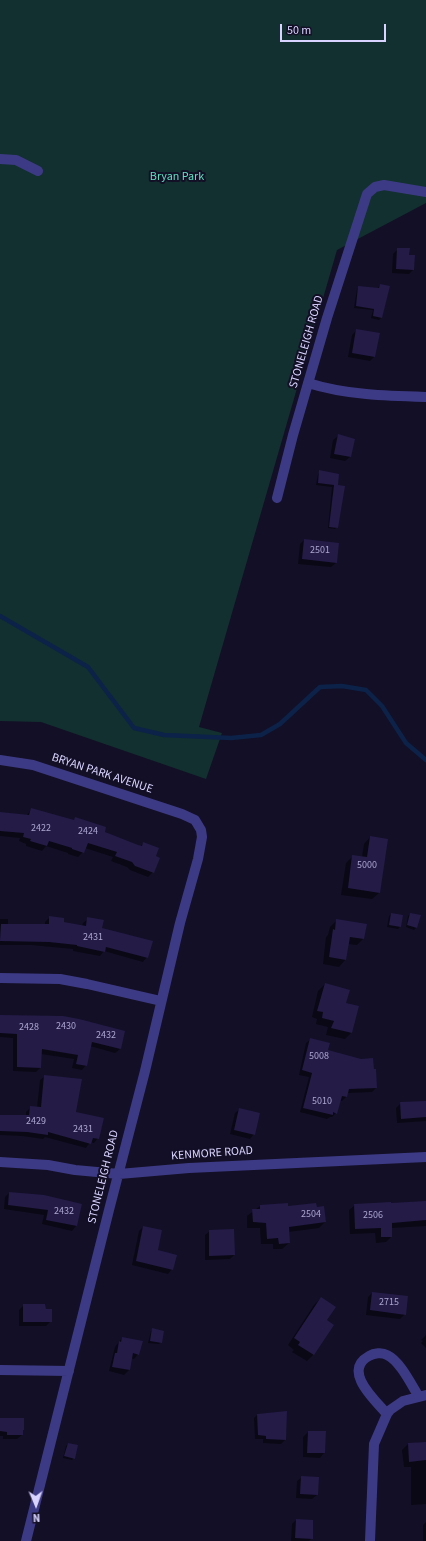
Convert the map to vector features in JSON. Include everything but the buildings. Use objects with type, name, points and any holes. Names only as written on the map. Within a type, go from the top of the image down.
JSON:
[{"type":"street","points":[[0,159],[16,160],[38,171]]},
{"type":"street","name":"STONELEIGH ROAD","points":[[277,498],[293,435],[327,318],[367,194],[375,187],[384,185],[426,192]]},
{"type":"street","points":[[308,383],[359,394],[426,398]]},
{"type":"street","name":"BRYAN PARK AVENUE","points":[[0,760],[33,765],[182,814],[195,820]]},
{"type":"street","name":"STONELEIGH ROAD","points":[[26,1541],[201,844],[201,830],[195,820]]},
{"type":"street","points":[[0,978],[60,979],[161,1001]]},
{"type":"street","name":"KENMORE ROAD","points":[[0,1162],[48,1165],[75,1170],[119,1174],[197,1167],[426,1157]]},
{"type":"street","points":[[370,1541],[374,1444],[387,1414],[397,1405],[422,1396],[396,1361],[387,1354],[372,1354],[365,1358],[360,1365],[358,1373],[360,1381],[387,1414]]},
{"type":"street","points":[[0,1370],[69,1371]]},
{"type":"green space","name":"Bryan Park","points":[[0,0],[426,0],[426,203],[337,250],[199,727],[222,733],[206,779],[41,722],[0,721]]},
{"type":"waterway","points":[[0,616],[88,667],[134,728],[164,735],[231,738],[261,735],[280,724],[320,687],[342,686],[366,690],[382,706],[406,743],[426,760]]}]
